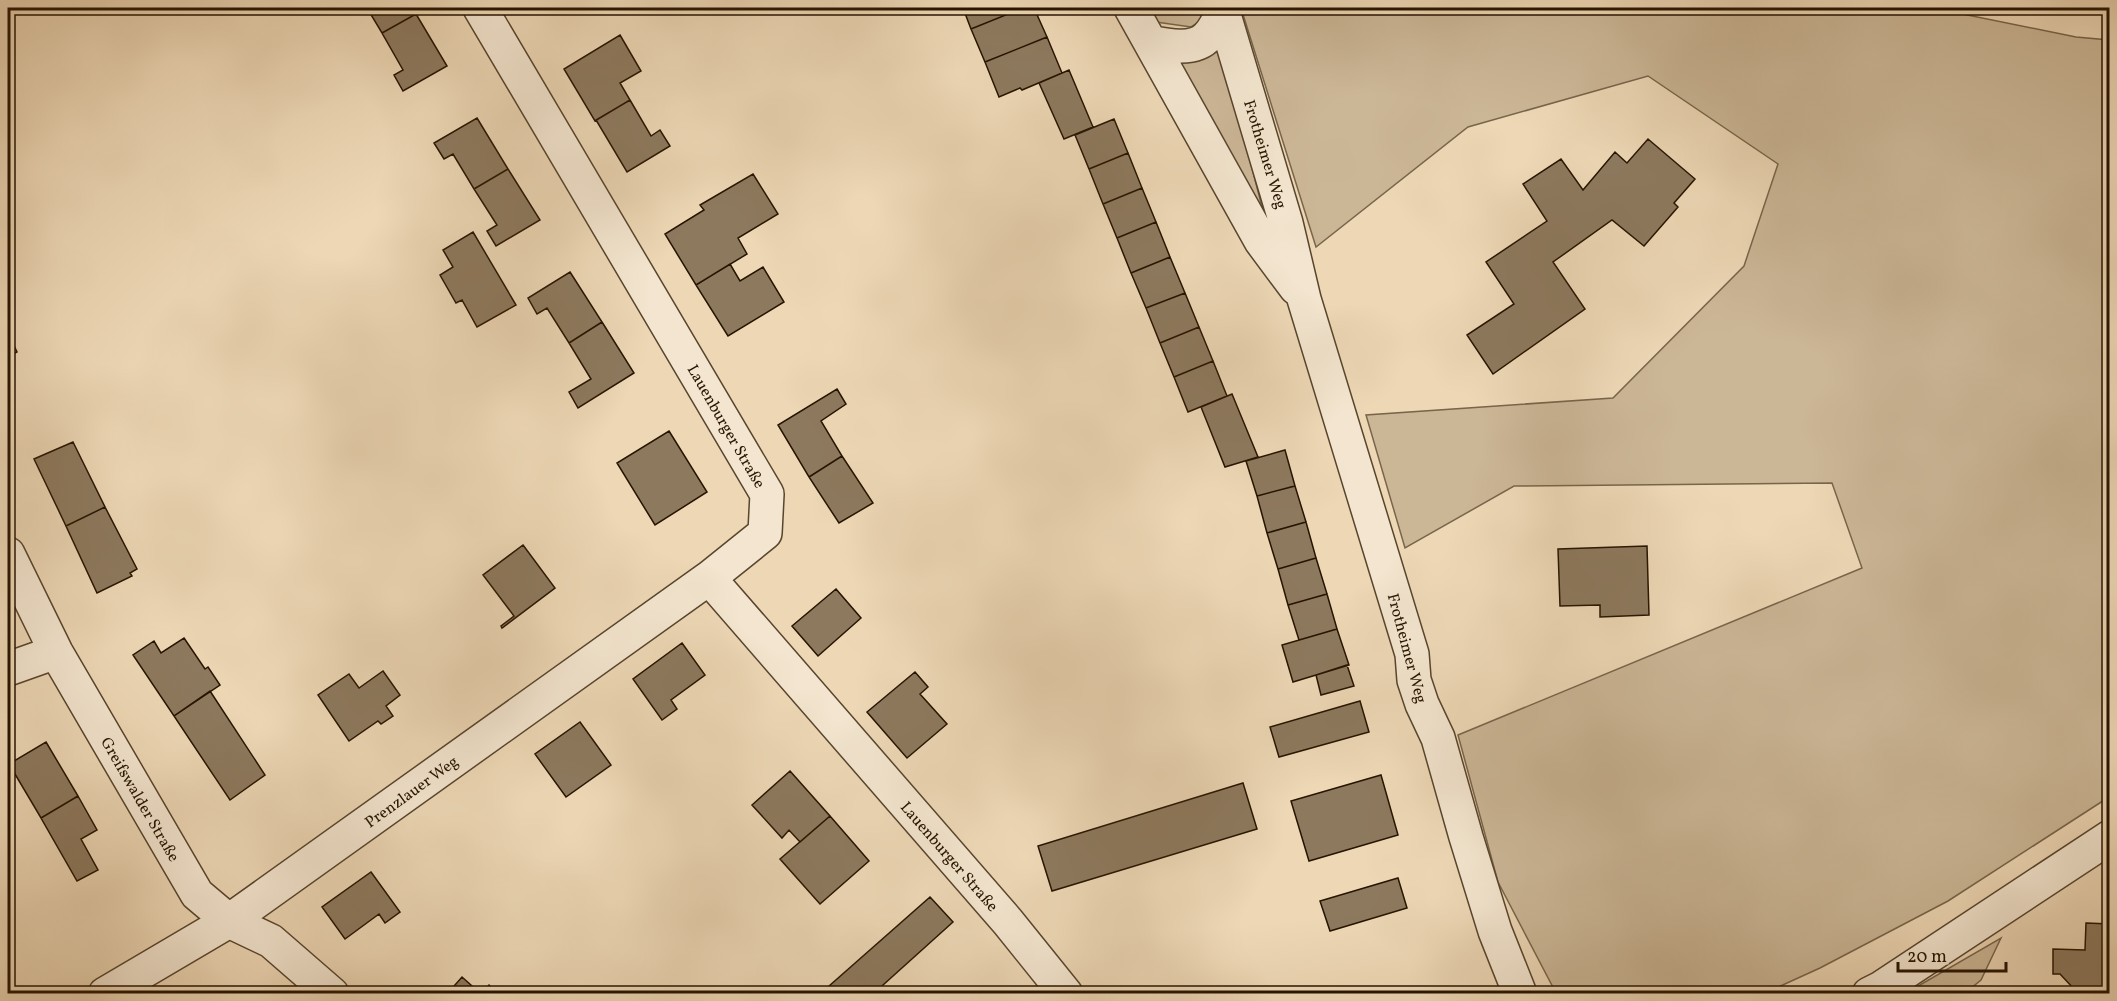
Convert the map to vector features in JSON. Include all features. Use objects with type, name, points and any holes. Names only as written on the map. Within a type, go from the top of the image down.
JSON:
[{"type":"street","name":"Lauenburger Straße","points":[[480,8],[767,494],[765,532],[709,578],[1008,922],[1066,993]]},
{"type":"street","name":"Frotheimer Weg","points":[[1131,8],[1262,242],[1304,299]]},
{"type":"street","name":"Frotheimer Weg","points":[[1151,42],[1170,46],[1191,45],[1207,38],[1223,9]]},
{"type":"street","name":"Frotheimer Weg","points":[[1223,9],[1286,223],[1304,299],[1412,654],[1414,680],[1422,705],[1438,738],[1496,931],[1520,993]]},
{"type":"street","name":"Greifswalder Straße","points":[[8,554],[56,652],[197,894],[229,921],[271,941],[332,993]]},
{"type":"street","name":"Prenzlauer Weg","points":[[105,993],[229,921],[709,578]]},
{"type":"street","points":[[8,669],[56,652]]},
{"type":"street","points":[[1869,993],[1881,988],[2109,837]]},
{"type":"shaded area","points":[[1146,8],[1203,8],[1206,18],[1191,27],[1156,22]]},
{"type":"shaded area","points":[[1241,8],[1933,8],[2076,37],[2109,40],[2109,797],[1948,901],[1820,968],[1765,993],[1556,993],[1498,882],[1458,735],[1862,568],[1832,483],[1514,486],[1405,548],[1366,415],[1613,398],[1744,266],[1778,164],[1648,76],[1468,127],[1316,247]]},
{"type":"shaded area","points":[[1219,38],[1263,211],[1168,59]]},
{"type":"shaded area","points":[[2001,938],[1981,980],[1965,993],[1906,993]]},
{"type":"building","points":[[367,8],[413,8],[416,14],[382,33]]},
{"type":"building","points":[[963,8],[1023,8],[971,29]]},
{"type":"building","points":[[1023,8],[1034,8],[1047,37],[985,62],[971,29]]},
{"type":"building","points":[[416,14],[447,66],[403,91],[394,75],[403,70],[382,33]]},
{"type":"building","points":[[620,35],[641,71],[620,83],[630,100],[595,121],[564,69]]},
{"type":"building","points":[[1047,37],[1062,73],[999,97],[985,62]]},
{"type":"building","points":[[1069,70],[1093,127],[1064,139],[1039,83]]},
{"type":"building","points":[[630,100],[651,136],[660,130],[670,146],[627,172],[596,120]]},
{"type":"building","points":[[477,118],[508,169],[474,189],[453,154],[444,159],[434,143]]},
{"type":"building","points":[[1114,119],[1128,153],[1089,169],[1075,135]]},
{"type":"building","points":[[1648,139],[1695,179],[1674,203],[1678,207],[1644,246],[1612,220],[1553,262],[1585,309],[1493,374],[1467,335],[1514,304],[1486,262],[1547,221],[1523,184],[1561,159],[1583,190],[1615,152],[1627,163]]},
{"type":"building","points":[[1128,153],[1142,188],[1103,204],[1089,169]]},
{"type":"building","points":[[508,169],[540,220],[496,246],[487,231],[497,225],[474,189]]},
{"type":"building","points":[[753,174],[778,214],[738,238],[747,254],[696,285],[665,234],[704,210],[700,205]]},
{"type":"building","points":[[1142,188],[1156,222],[1117,238],[1103,204]]},
{"type":"building","points":[[1156,222],[1170,257],[1131,273],[1117,238]]},
{"type":"building","points":[[473,232],[516,305],[477,327],[462,300],[456,303],[440,275],[453,267],[443,250]]},
{"type":"building","points":[[1170,257],[1185,293],[1146,308],[1131,273]]},
{"type":"building","points":[[730,264],[740,281],[763,267],[784,302],[728,336],[696,285]]},
{"type":"building","points":[[570,272],[602,322],[569,343],[547,308],[537,314],[528,298]]},
{"type":"building","points":[[1185,293],[1199,327],[1160,343],[1146,308]]},
{"type":"building","points":[[602,322],[634,373],[578,408],[569,392],[591,379],[569,343]]},
{"type":"building","points":[[1199,327],[1213,361],[1174,377],[1160,343]]},
{"type":"building","points":[[8,333],[17,352],[8,357]]},
{"type":"building","points":[[1213,361],[1227,396],[1188,412],[1174,377]]},
{"type":"building","points":[[837,389],[846,404],[821,421],[842,456],[809,477],[778,425]]},
{"type":"building","points":[[1232,394],[1258,457],[1225,467],[1201,407]]},
{"type":"building","points":[[669,431],[707,492],[655,525],[617,463]]},
{"type":"building","points":[[73,442],[105,507],[66,526],[34,459]]},
{"type":"building","points":[[1285,450],[1295,486],[1257,496],[1246,461]]},
{"type":"building","points":[[842,456],[873,503],[839,523],[809,477]]},
{"type":"building","points":[[1295,486],[1306,522],[1267,533],[1257,496]]},
{"type":"building","points":[[105,507],[137,569],[130,573],[132,576],[97,593],[66,526]]},
{"type":"building","points":[[1306,522],[1316,558],[1278,569],[1267,533]]},
{"type":"building","points":[[523,545],[555,588],[502,628],[501,626],[514,616],[483,575]]},
{"type":"building","points":[[1647,546],[1649,615],[1600,617],[1600,605],[1560,606],[1558,549]]},
{"type":"building","points":[[1316,558],[1327,594],[1288,605],[1278,569]]},
{"type":"building","points":[[836,589],[861,618],[818,656],[792,626]]},
{"type":"building","points":[[1327,594],[1337,629],[1299,640],[1288,605]]},
{"type":"building","points":[[1337,629],[1349,665],[1293,682],[1282,645]]},
{"type":"building","points":[[184,638],[205,669],[208,667],[220,685],[174,716],[133,655],[154,641],[161,653]]},
{"type":"building","points":[[682,643],[705,675],[671,700],[677,709],[662,720],[633,679]]},
{"type":"building","points":[[1347,665],[1354,686],[1321,695],[1316,675]]},
{"type":"building","points":[[383,671],[400,695],[386,706],[393,716],[381,724],[378,721],[349,741],[318,695],[349,674],[359,688]]},
{"type":"building","points":[[915,672],[928,687],[920,694],[947,724],[907,758],[867,712]]},
{"type":"building","points":[[210,691],[265,775],[230,800],[174,716]]},
{"type":"building","points":[[1360,701],[1369,732],[1279,757],[1270,727]]},
{"type":"building","points":[[580,722],[611,765],[566,797],[535,754]]},
{"type":"building","points":[[46,742],[78,796],[41,818],[9,764]]},
{"type":"building","points":[[790,771],[830,816],[800,842],[789,830],[782,838],[752,805]]},
{"type":"building","points":[[1381,775],[1398,835],[1309,861],[1291,801]]},
{"type":"building","points":[[1243,783],[1257,829],[1052,891],[1038,846]]},
{"type":"building","points":[[78,796],[97,830],[81,839],[98,870],[77,881],[41,818]]},
{"type":"building","points":[[830,816],[869,861],[820,904],[780,859]]},
{"type":"building","points":[[371,872],[400,912],[385,923],[379,914],[345,939],[322,907]]},
{"type":"building","points":[[1398,878],[1407,908],[1330,931],[1320,901]]},
{"type":"building","points":[[930,897],[953,922],[873,994],[820,994]]},
{"type":"building","points":[[2086,923],[2110,924],[2110,994],[2072,994],[2075,990],[2060,974],[2053,974],[2053,949],[2085,950]]},
{"type":"building","points":[[462,977],[481,994],[447,994]]},
{"type":"building","points":[[489,985],[498,994],[481,994]]}]
